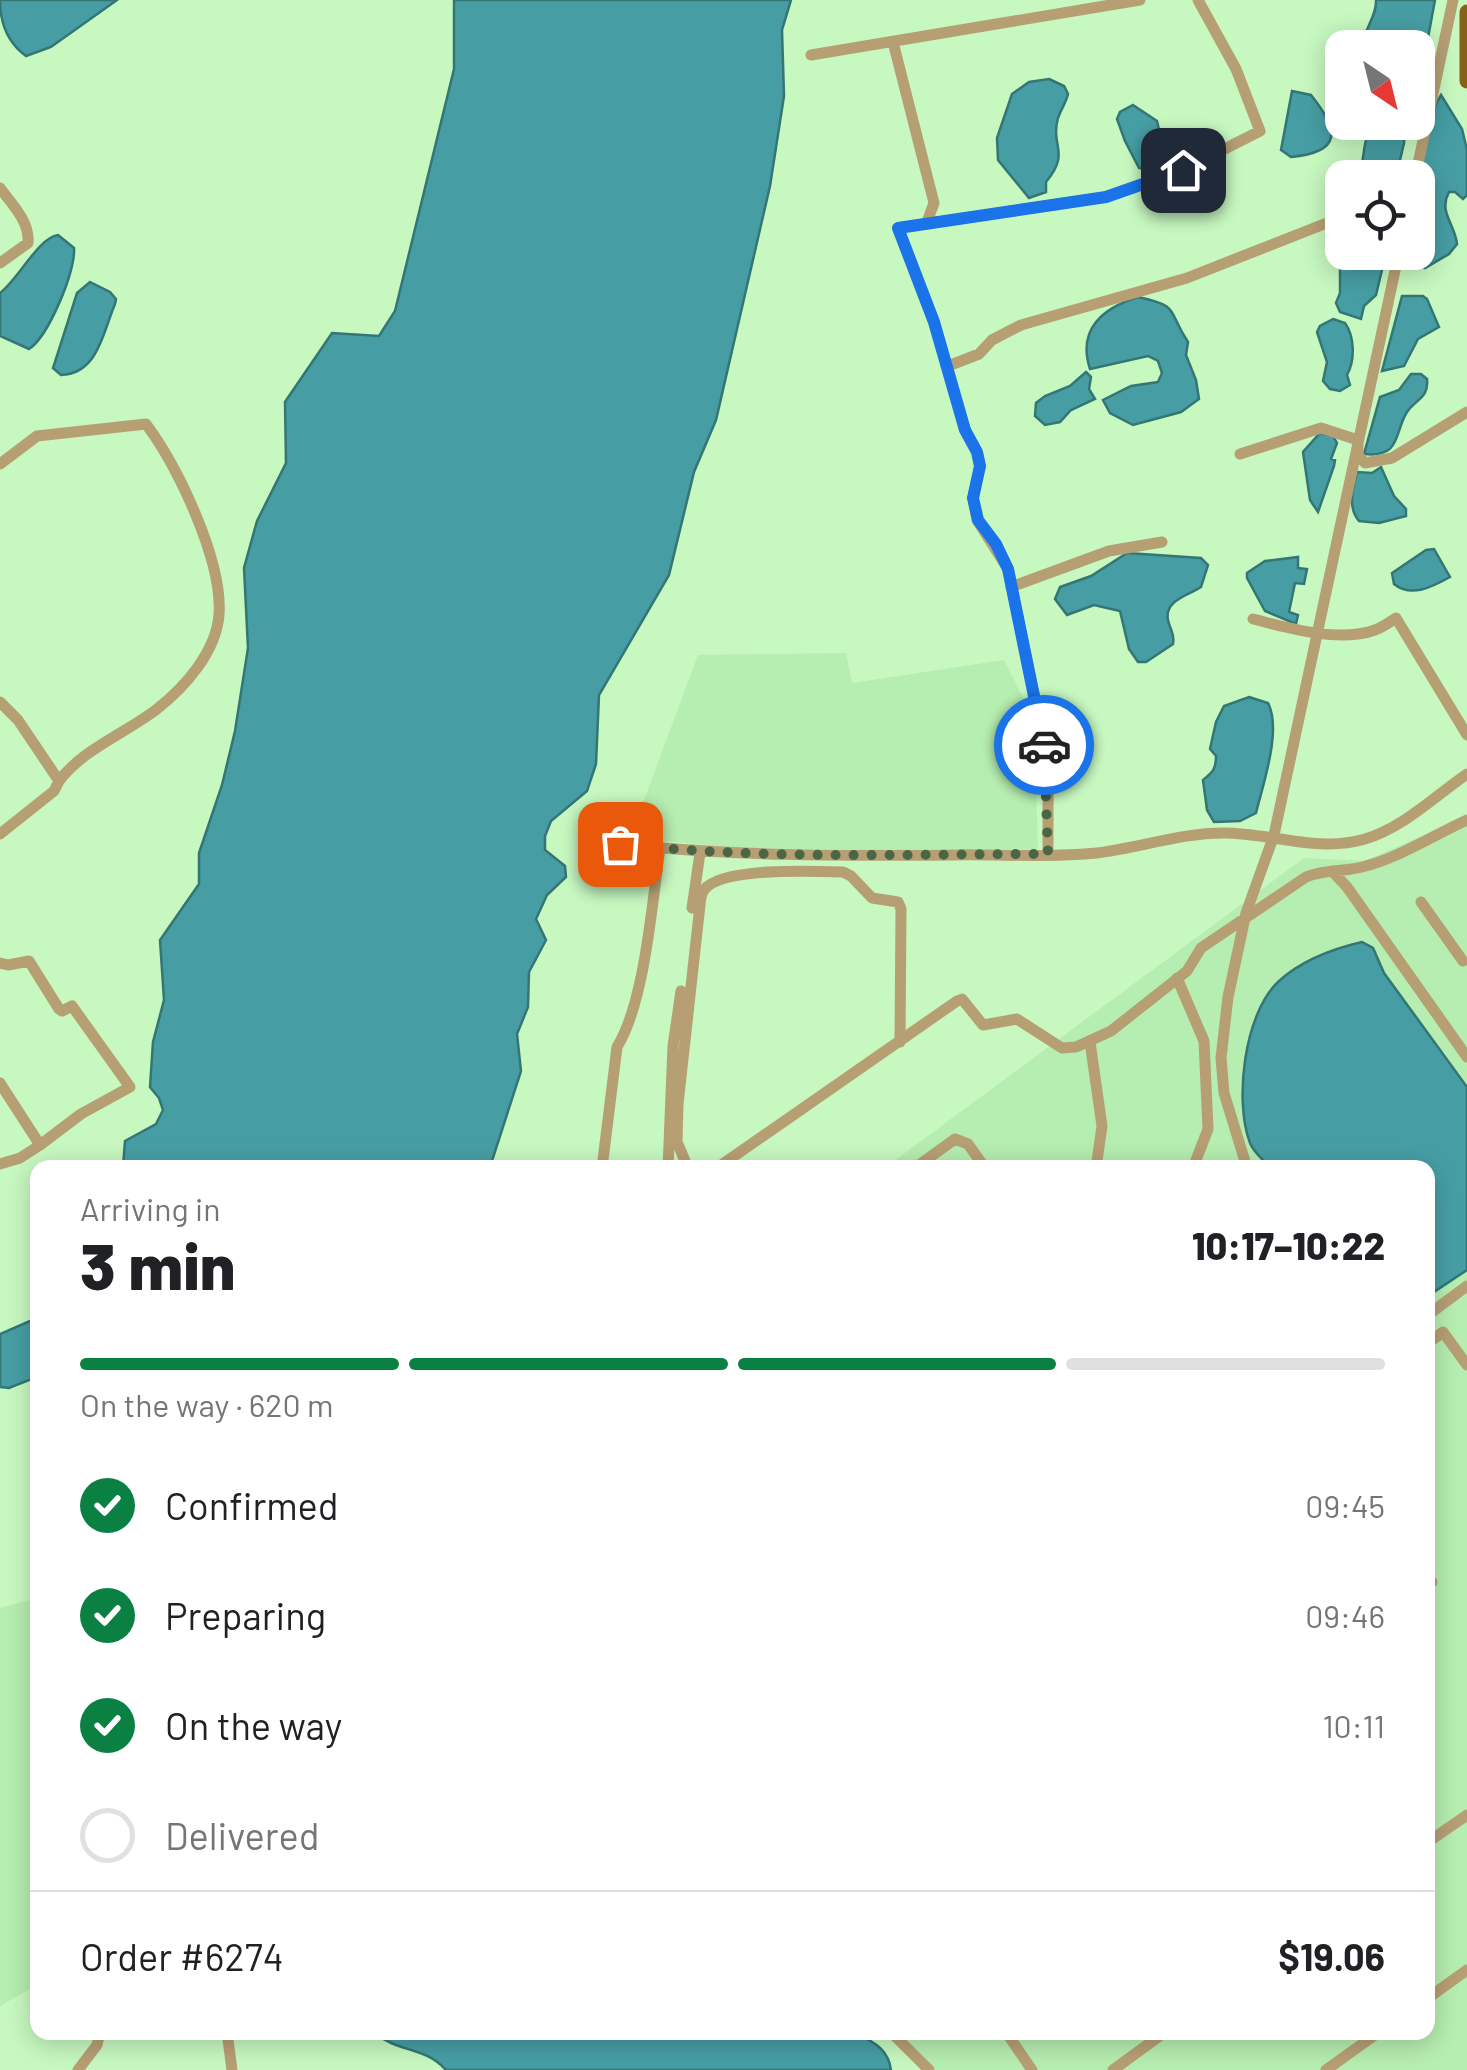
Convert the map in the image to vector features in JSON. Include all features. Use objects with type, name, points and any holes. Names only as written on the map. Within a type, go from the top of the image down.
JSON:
[{"type":"main road","points":[[1467,12],[1467,81]]},
{"type":"street","points":[[811,55],[1140,0]]},
{"type":"street","points":[[1048,854],[1048,780],[1042,732],[1011,587],[1003,558],[978,520],[973,498],[980,466],[898,228],[1106,197],[1183,170],[1260,131],[1236,69],[1198,0]]},
{"type":"street","points":[[1419,160],[1453,0]]},
{"type":"street","points":[[893,42],[934,203],[927,222]]},
{"type":"street","points":[[0,188],[29,234],[28,243],[0,264]]},
{"type":"street","points":[[948,366],[978,354],[992,340],[1022,325],[1187,278],[1325,224]]},
{"type":"street","points":[[1244,1160],[1221,1076],[1228,997],[1245,917],[1274,835],[1394,270]]},
{"type":"street","points":[[1358,440],[1358,455],[1365,463],[1392,458],[1467,412]]},
{"type":"street","points":[[0,464],[36,436],[146,424],[198,520],[218,590],[219,616],[214,637],[194,672],[156,710],[87,755],[59,781],[54,791],[0,834]]},
{"type":"street","points":[[1240,454],[1321,428],[1358,440]]},
{"type":"street","points":[[1011,587],[1108,552],[1162,542]]},
{"type":"street","points":[[1253,619],[1317,632],[1360,633],[1396,618],[1467,735]]},
{"type":"street","points":[[0,702],[18,720],[59,781]]},
{"type":"street","points":[[620,844],[700,853],[825,856],[1098,852],[1195,835],[1274,835],[1292,843],[1314,844],[1367,838],[1404,819],[1467,774]]},
{"type":"street","points":[[728,1160],[962,999],[983,1025],[1017,1019],[1062,1048],[1090,1042],[1128,1021],[1147,1000],[1192,965],[1201,948],[1306,877],[1387,859],[1467,820]]},
{"type":"street","points":[[603,1160],[616,1046],[624,1034],[638,979],[660,848]]},
{"type":"street","points":[[668,1160],[673,1046],[700,853]]},
{"type":"street","points":[[1332,871],[1467,1057]]},
{"type":"street","points":[[685,1160],[677,1142],[682,1050],[700,904],[703,890],[712,884],[734,876],[843,872],[872,898],[898,902],[900,1042]]},
{"type":"street","points":[[1420,902],[1466,962]]},
{"type":"street","points":[[0,963],[29,960],[58,1009],[72,1006],[130,1087],[81,1114],[20,1158],[0,1164]]},
{"type":"street","points":[[1177,978],[1204,1040],[1208,1129],[1196,1160]]},
{"type":"street","points":[[1090,1042],[1102,1126],[1097,1160]]},
{"type":"street","points":[[0,1084],[40,1145]]},
{"type":"street","points":[[926,1160],[955,1139],[963,1140],[979,1160]]},
{"type":"street","points":[[1435,1310],[1467,1286]]},
{"type":"street","points":[[1435,1338],[1443,1332],[1467,1365]]},
{"type":"street","points":[[1435,1837],[1467,1814]]},
{"type":"street","points":[[1435,1993],[1467,1970]]},
{"type":"street","points":[[78,2070],[99,2040]]},
{"type":"street","points":[[228,2040],[232,2070]]},
{"type":"street","points":[[899,2040],[930,2070]]},
{"type":"street","points":[[1011,2040],[1032,2070]]},
{"type":"street","points":[[1113,2070],[1154,2040]]},
{"type":"street","points":[[1326,2070],[1368,2040]]},
{"type":"shaded area","points":[[846,653],[852,683],[1004,660],[1029,709],[1035,748],[1038,849],[752,849],[630,838],[698,655]]},
{"type":"shaded area","points":[[1467,816],[1467,2070],[923,2070],[892,2040],[1435,2040],[1435,1160],[895,1160],[1304,858],[1365,861]]},
{"type":"shaded area","points":[[30,1600],[30,1989],[0,2006],[0,1608]]},
{"type":"water","points":[[0,0],[117,0],[51,47],[26,56],[6,31]]},
{"type":"water","points":[[454,0],[791,0],[782,30],[784,96],[770,186],[716,420],[694,472],[669,575],[599,695],[596,764],[587,791],[551,821],[545,836],[545,850],[565,866],[566,877],[547,895],[536,919],[546,940],[529,972],[528,1007],[517,1034],[521,1071],[492,1160],[124,1160],[125,1141],[156,1124],[163,1110],[150,1087],[153,1042],[164,1000],[160,940],[199,884],[199,853],[235,731],[248,648],[244,568],[257,521],[286,463],[285,402],[332,333],[379,336],[395,311],[454,69]]},
{"type":"water","points":[[1376,0],[1435,0],[1429,30],[1367,30]]},
{"type":"water","points":[[1049,79],[1064,86],[1068,94],[1056,128],[1059,156],[1046,182],[1046,192],[1029,198],[998,160],[997,138],[1012,94],[1029,82]]},
{"type":"water","points":[[1292,91],[1311,95],[1325,115],[1325,140],[1330,140],[1320,150],[1308,154],[1291,157],[1281,150]]},
{"type":"water","points":[[1441,95],[1462,129],[1467,150],[1467,195],[1463,199],[1449,192],[1445,206],[1457,244],[1435,262],[1435,160],[1423,160],[1426,140],[1435,140],[1435,108]]},
{"type":"water","points":[[1133,105],[1157,121],[1165,155],[1150,158],[1144,169],[1139,168],[1117,119],[1120,112]]},
{"type":"water","points":[[1366,140],[1404,140],[1400,160],[1362,160]]},
{"type":"water","points":[[58,235],[74,248],[70,272],[52,318],[29,349],[0,336],[0,293],[43,244]]},
{"type":"water","points":[[1340,270],[1382,270],[1376,295],[1364,306],[1361,319],[1340,312],[1336,303]]},
{"type":"water","points":[[90,282],[110,292],[115,304],[91,359],[73,373],[61,375],[53,368],[77,293]]},
{"type":"water","points":[[1402,296],[1427,299],[1439,327],[1418,339],[1404,366],[1382,371]]},
{"type":"water","points":[[1138,297],[1161,303],[1171,311],[1188,342],[1186,355],[1199,399],[1181,412],[1133,425],[1110,413],[1103,400],[1131,386],[1158,382],[1162,373],[1158,361],[1148,356],[1090,369],[1087,342],[1104,314]]},
{"type":"water","points":[[1333,319],[1345,323],[1353,349],[1347,375],[1350,385],[1340,391],[1330,389],[1323,381],[1327,362],[1317,332]]},
{"type":"water","points":[[1086,372],[1091,377],[1089,389],[1095,399],[1071,410],[1060,422],[1045,425],[1035,416],[1036,403],[1070,386]]},
{"type":"water","points":[[1411,374],[1427,379],[1424,394],[1407,412],[1391,448],[1364,454],[1380,397],[1399,390]]},
{"type":"water","points":[[1320,433],[1333,436],[1337,443],[1331,459],[1335,460],[1334,466],[1318,512],[1310,500],[1303,452]]},
{"type":"water","points":[[1381,467],[1394,496],[1406,509],[1406,516],[1379,523],[1359,521],[1352,504],[1357,472],[1372,473]]},
{"type":"water","points":[[1434,549],[1450,577],[1414,591],[1394,584],[1392,573],[1426,550]]},
{"type":"water","points":[[1127,553],[1201,558],[1208,565],[1201,587],[1170,608],[1173,644],[1146,662],[1138,662],[1129,649],[1120,611],[1094,605],[1067,615],[1055,599],[1060,587],[1091,576]]},
{"type":"water","points":[[1298,557],[1298,568],[1307,569],[1304,584],[1295,583],[1289,612],[1298,615],[1296,624],[1265,611],[1247,573],[1265,561]]},
{"type":"water","points":[[1249,697],[1268,703],[1273,728],[1256,813],[1240,821],[1214,822],[1207,810],[1203,780],[1215,764],[1216,756],[1210,749],[1216,722],[1224,706]]},
{"type":"water","points":[[1362,942],[1373,948],[1384,973],[1467,1087],[1467,1270],[1435,1291],[1435,1160],[1263,1160],[1252,1147],[1245,1125],[1245,1058],[1257,1014],[1279,981],[1307,961]]},
{"type":"water","points":[[30,1321],[30,1380],[9,1388],[0,1387],[0,1334]]},
{"type":"water","points":[[386,2040],[869,2040],[883,2051],[891,2070],[446,2070],[429,2057]]},
{"type":"way so far","points":[[620,844],[768,856],[1048,854],[1044,745]]},
{"type":"route","points":[[1044,745],[1008,569],[978,520],[973,498],[980,466],[977,452],[965,430],[934,322],[898,228],[1106,197],[1183,170]]}]
